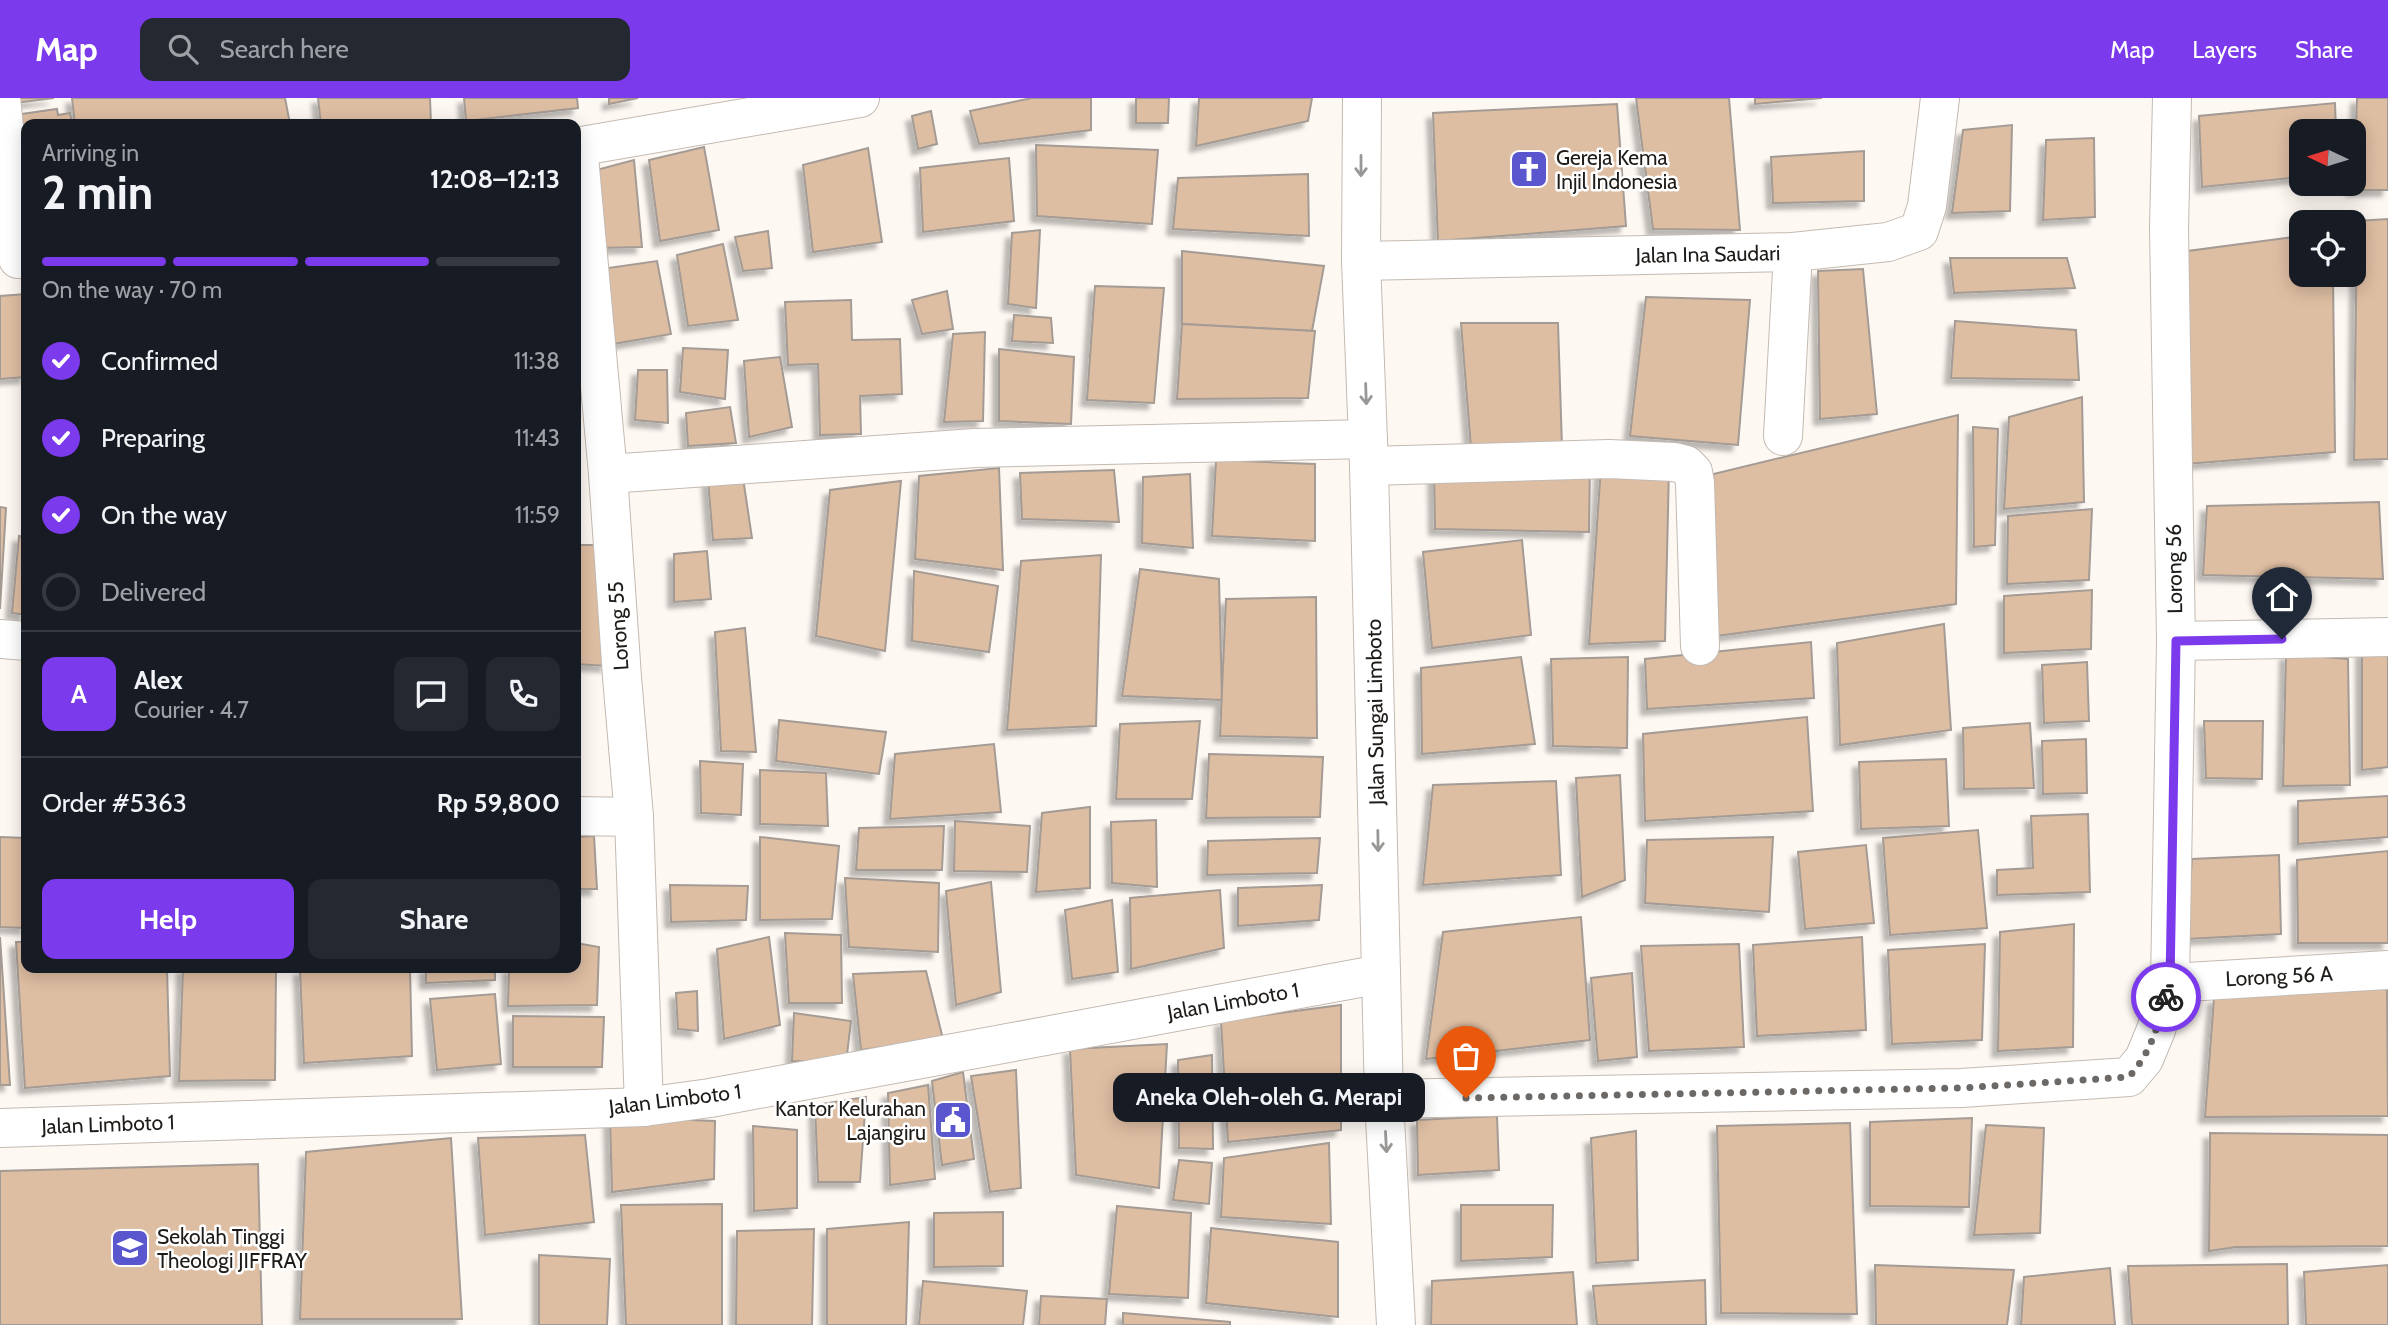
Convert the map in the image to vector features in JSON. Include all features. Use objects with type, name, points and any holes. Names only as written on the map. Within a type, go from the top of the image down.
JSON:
[{"type":"street","points":[[1,98],[15,259]]},
{"type":"street","points":[[581,146],[860,98]]},
{"type":"street","name":"Jalan Sungai Limboto","points":[[1362,98],[1361,261],[1384,1099],[1396,1325]]},
{"type":"street","name":"Jalan Ina Saudari","points":[[1361,261],[1793,252],[1888,242],[1919,231],[1927,206],[1940,98]]},
{"type":"street","name":"Lorong 56","points":[[1384,1099],[1961,1088],[2129,1077],[2144,1059],[2170,982],[2176,641],[2169,229],[2172,98]]},
{"type":"street","name":"Lorong 55","points":[[581,189],[608,474],[634,817],[644,1107]]},
{"type":"street","points":[[1783,436],[1793,252]]},
{"type":"street","points":[[608,474],[975,448],[1368,452],[1674,462],[1686,465],[1693,472],[1695,483],[1700,646]]},
{"type":"street","points":[[2176,641],[2388,637]]},
{"type":"street","points":[[0,639],[21,641]]},
{"type":"street","points":[[581,816],[634,817]]},
{"type":"street","name":"Lorong 56 A","points":[[2170,982],[2388,970]]},
{"type":"street","name":"Jalan Limboto 1","points":[[0,1128],[644,1107],[737,1093],[1381,974]]},
{"type":"building","points":[[7,98],[54,98],[8,104]]},
{"type":"building","points":[[72,98],[285,98],[289,119],[74,119]]},
{"type":"building","points":[[318,98],[430,98],[431,119],[320,119]]},
{"type":"building","points":[[464,98],[577,98],[578,108],[466,119]]},
{"type":"building","points":[[609,98],[638,98],[609,104]]},
{"type":"building","points":[[1032,98],[1091,98],[1091,130],[979,144],[970,111]]},
{"type":"building","points":[[1136,98],[1169,98],[1168,123],[1136,123]]},
{"type":"building","points":[[1199,98],[1312,98],[1308,121],[1196,146]]},
{"type":"building","points":[[1636,98],[1729,98],[1740,230],[1653,229]]},
{"type":"building","points":[[1755,98],[1822,98],[1755,104]]},
{"type":"building","points":[[2357,98],[2388,98],[2388,190],[2366,190],[2366,119],[2356,119]]},
{"type":"building","points":[[2335,103],[2336,119],[2289,119],[2289,178],[2202,187],[2199,116]]},
{"type":"building","name":"Gereja Kema Injil Indonesia","points":[[1617,104],[1626,226],[1438,241],[1433,113]]},
{"type":"building","points":[[57,109],[58,115],[70,113],[71,119],[21,119],[21,187],[7,116]]},
{"type":"building","points":[[931,111],[937,144],[918,149],[912,116]]},
{"type":"building","points":[[2012,125],[2010,211],[1952,213],[1963,130]]},
{"type":"building","points":[[2094,138],[2095,217],[2043,220],[2046,140]]},
{"type":"building","points":[[1036,145],[1158,150],[1152,224],[1037,216]]},
{"type":"building","points":[[704,147],[719,230],[660,241],[649,160]]},
{"type":"building","points":[[868,148],[882,242],[813,252],[803,165]]},
{"type":"building","points":[[1864,151],[1864,201],[1773,203],[1771,157]]},
{"type":"building","points":[[1009,158],[1014,221],[923,232],[920,168]]},
{"type":"building","points":[[634,160],[642,247],[597,248],[589,172]]},
{"type":"building","points":[[1308,174],[1309,236],[1173,229],[1178,178]]},
{"type":"building","points":[[2388,219],[2388,459],[2354,460],[2356,287],[2366,287],[2366,220]]},
{"type":"building","points":[[1040,230],[1036,308],[1008,304],[1012,233]]},
{"type":"building","points":[[768,231],[772,268],[743,271],[735,237]]},
{"type":"building","points":[[2289,238],[2289,287],[2333,287],[2335,452],[2186,464],[2188,251]]},
{"type":"building","points":[[723,244],[738,320],[688,326],[677,255]]},
{"type":"building","points":[[1182,251],[1324,266],[1312,331],[1182,324]]},
{"type":"building","points":[[1950,258],[2067,258],[2075,288],[1954,293]]},
{"type":"building","points":[[657,261],[671,334],[613,344],[601,269]]},
{"type":"building","points":[[1863,269],[1877,414],[1820,419],[1818,271]]},
{"type":"building","points":[[1095,286],[1164,288],[1154,403],[1087,400]]},
{"type":"building","points":[[947,291],[953,329],[922,334],[912,300]]},
{"type":"building","points":[[21,294],[21,377],[0,379],[0,296]]},
{"type":"building","points":[[1646,297],[1750,300],[1738,445],[1630,436]]},
{"type":"building","points":[[851,300],[852,340],[900,339],[902,394],[860,396],[861,434],[820,435],[818,364],[788,365],[785,302]]},
{"type":"building","points":[[1014,315],[1051,318],[1053,343],[1012,341]]},
{"type":"building","points":[[1955,321],[2076,330],[2079,380],[1951,378]]},
{"type":"building","points":[[1461,323],[1558,323],[1562,447],[1471,448]]},
{"type":"building","points":[[1182,324],[1315,331],[1308,398],[1177,399]]},
{"type":"building","points":[[985,332],[983,421],[944,422],[953,334]]},
{"type":"building","points":[[683,348],[728,350],[725,399],[680,392]]},
{"type":"building","points":[[999,349],[1074,357],[1071,424],[999,421]]},
{"type":"building","points":[[780,357],[792,427],[749,437],[744,361]]},
{"type":"building","points":[[638,370],[667,370],[668,423],[635,420]]},
{"type":"building","points":[[2082,397],[2084,502],[2004,509],[2009,417]]},
{"type":"building","points":[[730,407],[736,443],[688,446],[686,413]]},
{"type":"building","points":[[1958,415],[1956,604],[1701,638],[1701,477]]},
{"type":"building","points":[[1973,427],[1998,429],[1995,545],[1974,547]]},
{"type":"building","points":[[1216,460],[1315,464],[1315,541],[1212,536]]},
{"type":"building","points":[[1590,462],[1589,532],[1435,529],[1434,467]]},
{"type":"building","points":[[1601,466],[1669,468],[1665,641],[1589,644]]},
{"type":"building","points":[[999,468],[1003,570],[915,559],[919,476]]},
{"type":"building","points":[[1114,470],[1119,522],[1022,519],[1020,473]]},
{"type":"building","points":[[1190,474],[1193,548],[1142,543],[1143,477]]},
{"type":"building","points":[[743,478],[752,538],[713,540],[708,480]]},
{"type":"building","points":[[901,481],[885,651],[816,636],[830,490]]},
{"type":"building","points":[[2379,502],[2383,579],[2203,575],[2207,506]]},
{"type":"building","points":[[0,507],[6,508],[0,609]]},
{"type":"building","points":[[2092,509],[2089,580],[2007,584],[2008,516]]},
{"type":"building","points":[[19,536],[21,614],[12,613]]},
{"type":"building","points":[[1522,540],[1531,635],[1432,648],[1423,552]]},
{"type":"building","points":[[581,545],[598,545],[607,666],[581,664]]},
{"type":"building","points":[[707,551],[711,599],[674,602],[674,554]]},
{"type":"building","points":[[1101,555],[1096,726],[1007,730],[1021,561]]},
{"type":"building","points":[[1140,569],[1219,579],[1222,700],[1122,696]]},
{"type":"building","points":[[914,571],[998,586],[989,652],[912,641]]},
{"type":"building","points":[[2092,590],[2091,649],[2004,653],[2004,596]]},
{"type":"building","points":[[1316,597],[1317,738],[1220,736],[1226,599]]},
{"type":"building","points":[[1944,624],[1951,730],[1840,745],[1837,643]]},
{"type":"building","points":[[745,628],[756,752],[721,751],[715,632]]},
{"type":"building","points":[[1811,642],[1814,698],[1647,709],[1645,659]]},
{"type":"building","points":[[2388,650],[2388,767],[2362,770],[2362,651]]},
{"type":"building","points":[[2286,654],[2348,659],[2350,785],[2283,786]]},
{"type":"building","points":[[1521,657],[1535,744],[1422,754],[1421,668]]},
{"type":"building","points":[[1628,657],[1627,748],[1553,746],[1551,659]]},
{"type":"building","points":[[2087,662],[2089,721],[2044,723],[2042,665]]},
{"type":"building","points":[[1807,717],[1813,811],[1645,821],[1643,734]]},
{"type":"building","points":[[779,720],[886,732],[879,774],[776,761]]},
{"type":"building","points":[[1200,721],[1192,799],[1116,799],[1120,724]]},
{"type":"building","points":[[2204,721],[2263,721],[2262,779],[2206,778]]},
{"type":"building","points":[[2030,723],[2034,788],[1964,789],[1963,728]]},
{"type":"building","points":[[2086,739],[2087,793],[2043,794],[2042,741]]},
{"type":"building","points":[[994,744],[1001,812],[890,819],[895,754]]},
{"type":"building","points":[[1209,754],[1323,757],[1320,817],[1206,818]]},
{"type":"building","points":[[1946,759],[1949,826],[1861,829],[1859,762]]},
{"type":"building","points":[[700,761],[743,764],[741,815],[701,813]]},
{"type":"building","points":[[760,770],[826,773],[828,826],[760,824]]},
{"type":"building","points":[[1620,775],[1625,880],[1582,897],[1576,778]]},
{"type":"building","points":[[1556,781],[1561,875],[1423,885],[1433,785]]},
{"type":"building","points":[[2388,796],[2388,837],[2298,844],[2298,801]]},
{"type":"building","points":[[1090,807],[1090,888],[1036,892],[1042,813]]},
{"type":"building","points":[[2088,814],[2090,892],[1997,895],[1997,870],[2033,868],[2031,816]]},
{"type":"building","points":[[1156,820],[1157,887],[1112,883],[1111,822]]},
{"type":"building","points":[[955,821],[1030,826],[1027,872],[954,871]]},
{"type":"building","points":[[944,826],[942,870],[856,870],[859,828]]},
{"type":"building","points":[[1978,830],[1987,928],[1890,935],[1883,838]]},
{"type":"building","points":[[594,836],[597,889],[581,889],[581,837]]},
{"type":"building","points":[[0,837],[21,838],[21,928],[0,927]]},
{"type":"building","points":[[760,837],[839,846],[832,919],[760,920]]},
{"type":"building","points":[[1773,837],[1769,912],[1645,903],[1647,840]]},
{"type":"building","points":[[1320,838],[1317,873],[1207,875],[1208,841]]},
{"type":"building","points":[[1866,845],[1874,923],[1805,929],[1798,852]]},
{"type":"building","points":[[2388,851],[2388,943],[2298,943],[2297,860]]},
{"type":"building","points":[[2279,855],[2281,934],[2186,939],[2192,859]]},
{"type":"building","points":[[845,878],[939,883],[938,952],[849,947]]},
{"type":"building","points":[[991,882],[1001,992],[956,1005],[946,891]]},
{"type":"building","points":[[670,885],[748,886],[746,920],[671,922]]},
{"type":"building","points":[[1322,885],[1319,920],[1238,926],[1238,888]]},
{"type":"building","points":[[1220,890],[1224,948],[1131,969],[1130,898]]},
{"type":"building","points":[[1112,900],[1118,972],[1072,979],[1065,910]]},
{"type":"building","points":[[1581,917],[1590,1040],[1426,1059],[1443,932]]},
{"type":"building","points":[[2074,924],[2073,1047],[1998,1051],[2000,932]]},
{"type":"building","points":[[785,933],[841,935],[842,1003],[789,1003]]},
{"type":"building","points":[[0,937],[10,1085],[0,1085]]},
{"type":"building","points":[[769,937],[780,1025],[724,1039],[717,949]]},
{"type":"building","points":[[1862,937],[1866,1030],[1757,1036],[1753,945]]},
{"type":"building","points":[[16,942],[21,942],[21,973],[167,973],[170,1076],[25,1088]]},
{"type":"building","points":[[581,944],[599,947],[597,1005],[508,1006],[509,973],[581,973]]},
{"type":"building","points":[[1739,944],[1744,1047],[1649,1051],[1641,946]]},
{"type":"building","points":[[1985,944],[1982,1040],[1892,1044],[1888,950]]},
{"type":"building","points":[[926,971],[943,1039],[861,1050],[853,974]]},
{"type":"building","points":[[183,973],[276,973],[275,1080],[179,1081]]},
{"type":"building","points":[[300,973],[410,973],[412,1056],[304,1063]]},
{"type":"building","points":[[426,973],[495,973],[495,980],[426,983]]},
{"type":"building","points":[[1632,973],[1637,1057],[1598,1061],[1591,978]]},
{"type":"building","points":[[2387,987],[2388,1116],[2205,1117],[2214,998]]},
{"type":"building","points":[[697,991],[698,1031],[678,1029],[676,993]]},
{"type":"building","points":[[495,994],[501,1064],[437,1070],[430,999]]},
{"type":"building","points":[[1341,1005],[1341,1130],[1228,1142],[1221,1021]]},
{"type":"building","points":[[794,1013],[851,1021],[846,1063],[792,1061]]},
{"type":"building","points":[[513,1016],[604,1017],[602,1067],[513,1067]]},
{"type":"building","points":[[1167,1044],[1159,1188],[1076,1175],[1070,1049]]},
{"type":"building","points":[[1212,1055],[1213,1149],[1179,1148],[1178,1060]]},
{"type":"building","points":[[1016,1070],[1021,1188],[990,1192],[971,1076]]},
{"type":"building","name":"Kantor Kelurahan Lajangiru","points":[[963,1072],[974,1159],[942,1165],[932,1081]]},
{"type":"building","points":[[928,1085],[935,1179],[890,1185],[888,1093]]},
{"type":"building","points":[[866,1097],[860,1182],[818,1182],[815,1105]]},
{"type":"building","points":[[1497,1116],[1499,1170],[1418,1175],[1417,1120]]},
{"type":"building","points":[[610,1117],[715,1121],[714,1179],[612,1192]]},
{"type":"building","points":[[1972,1118],[1969,1207],[1870,1206],[1870,1122]]},
{"type":"building","points":[[1850,1123],[1857,1314],[1721,1313],[1717,1126]]},
{"type":"building","points":[[1986,1125],[2044,1128],[2040,1233],[1974,1235]]},
{"type":"building","points":[[753,1126],[797,1130],[797,1208],[754,1211]]},
{"type":"building","points":[[1636,1131],[1638,1260],[1596,1263],[1591,1138]]},
{"type":"building","points":[[2210,1133],[2388,1135],[2388,1246],[2236,1247],[2209,1251]]},
{"type":"building","points":[[585,1135],[594,1222],[485,1235],[478,1138]]},
{"type":"building","points":[[451,1138],[462,1319],[300,1319],[306,1152]]},
{"type":"building","points":[[1329,1143],[1331,1224],[1221,1217],[1224,1158]]},
{"type":"building","points":[[1179,1160],[1212,1163],[1209,1204],[1173,1200]]},
{"type":"building","name":"Sekolah Tinggi Theologi JIFFRAY","points":[[258,1164],[262,1325],[0,1325],[0,1171]]},
{"type":"building","points":[[722,1204],[722,1325],[626,1325],[621,1205]]},
{"type":"building","points":[[1461,1205],[1553,1205],[1552,1257],[1461,1261]]},
{"type":"building","points":[[1117,1206],[1191,1213],[1188,1298],[1109,1294]]},
{"type":"building","points":[[1003,1212],[1003,1266],[934,1267],[934,1213]]},
{"type":"building","points":[[909,1222],[906,1325],[827,1325],[827,1229]]},
{"type":"building","points":[[1211,1228],[1338,1242],[1338,1317],[1206,1303]]},
{"type":"building","points":[[814,1229],[812,1325],[736,1325],[737,1231]]},
{"type":"building","points":[[539,1255],[610,1259],[607,1325],[539,1325]]},
{"type":"building","points":[[2287,1264],[2288,1325],[2132,1325],[2128,1266]]},
{"type":"building","points":[[1875,1265],[2014,1270],[2007,1325],[1876,1325]]},
{"type":"building","points":[[2388,1265],[2388,1325],[2306,1325],[2304,1272]]},
{"type":"building","points":[[2110,1268],[2115,1325],[2021,1325],[2024,1277]]},
{"type":"building","points":[[1573,1272],[1577,1325],[1431,1325],[1432,1281]]},
{"type":"building","points":[[1705,1280],[1706,1325],[1597,1325],[1593,1286]]},
{"type":"building","points":[[923,1281],[1027,1291],[1023,1325],[919,1325]]},
{"type":"building","points":[[1041,1296],[1107,1299],[1105,1325],[1039,1325]]},
{"type":"building","points":[[1123,1313],[1230,1322],[1230,1325],[1123,1325]]},
{"type":"way so far","points":[[1466,1098],[1961,1088],[2129,1077],[2144,1059],[2166,997]]},
{"type":"place","name":"Gereja Kema Injil Indonesia","points":[[1529,169]]},
{"type":"place","name":"Aneka Oleh-oleh G. Merapi","points":[[1466,1098]]},
{"type":"place","name":"Kantor Kelurahan Lajangiru","points":[[953,1120]]},
{"type":"place","name":"Sekolah Tinggi Theologi JIFFRAY","points":[[130,1248]]},
{"type":"route","points":[[2166,997],[2170,982],[2176,641],[2282,639]]}]
